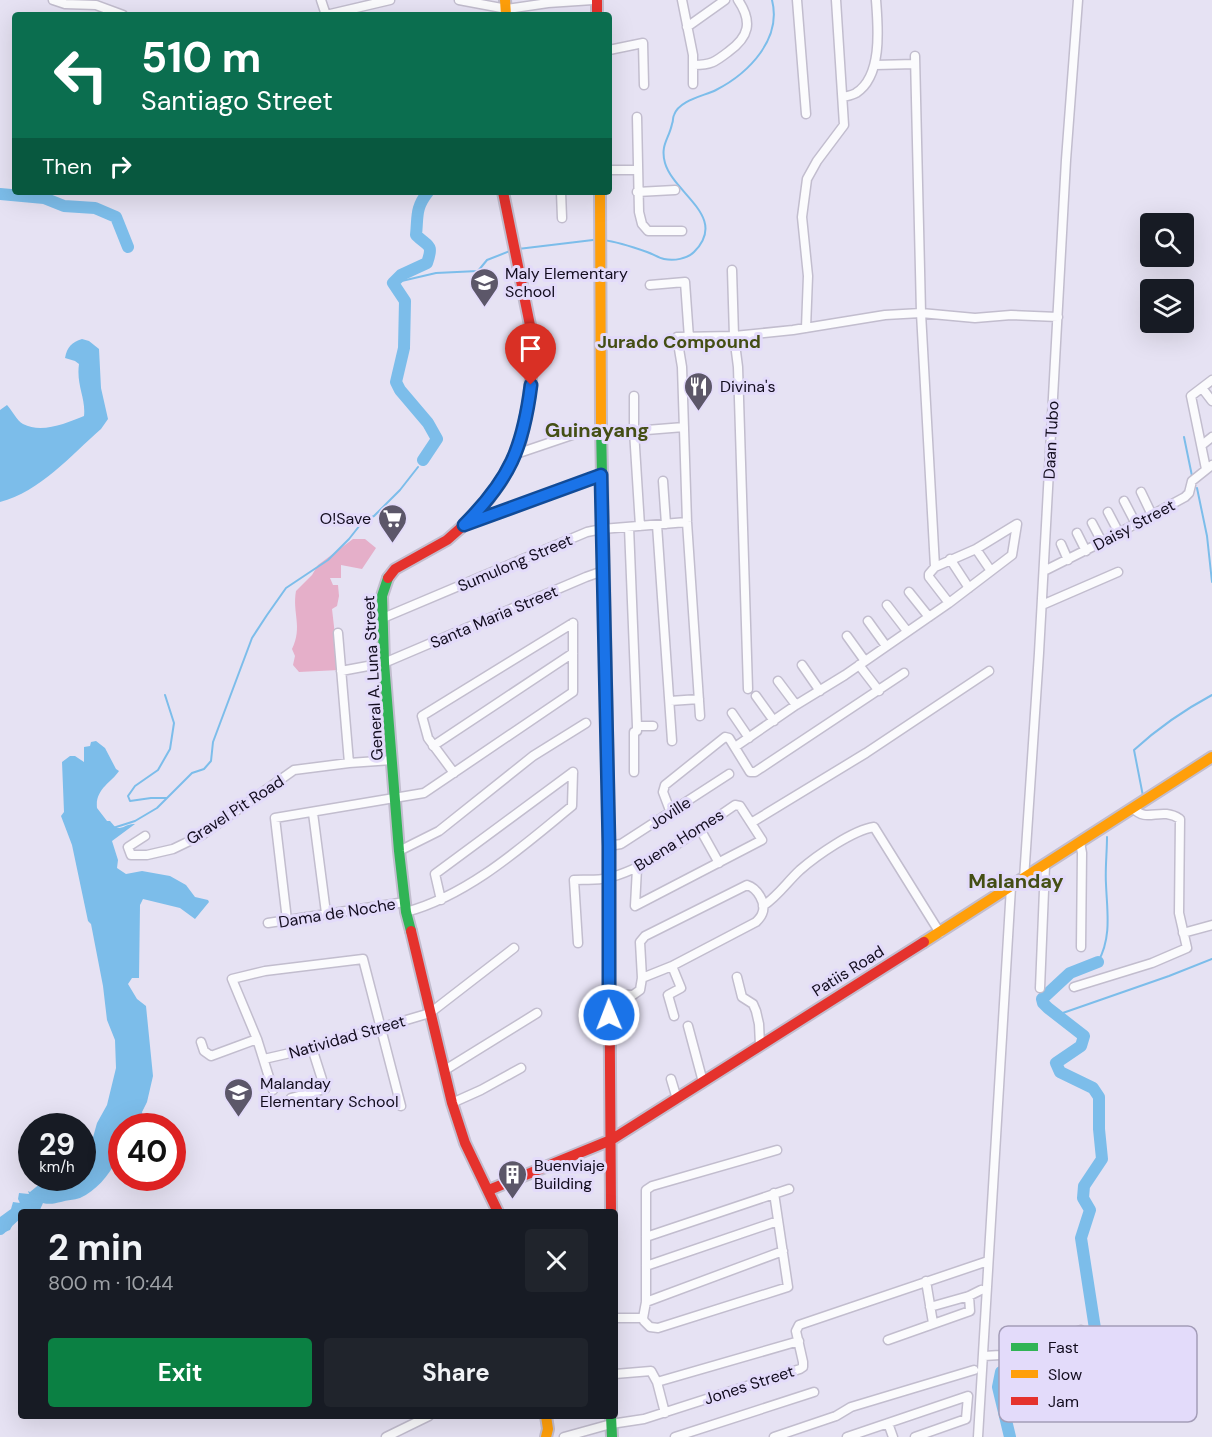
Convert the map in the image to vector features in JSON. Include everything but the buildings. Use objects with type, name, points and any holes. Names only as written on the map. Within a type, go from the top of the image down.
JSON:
[{"type":"street","points":[[53,0],[65,4],[96,5],[115,12]]},
{"type":"street","points":[[334,12],[354,4],[390,0]]},
{"type":"street","points":[[459,0],[506,8],[595,0]]},
{"type":"street","points":[[682,0],[694,65],[693,84]]},
{"type":"street","points":[[687,27],[725,0]]},
{"type":"street","points":[[694,65],[709,65],[739,45],[746,34],[748,22],[738,0]]},
{"type":"street","points":[[797,0],[806,114]]},
{"type":"street","points":[[806,328],[808,276],[802,217],[807,179],[817,161],[844,125],[836,0]]},
{"type":"street","points":[[843,97],[856,93],[865,84],[875,64],[879,37],[876,0]]},
{"type":"street","name":"Daan Tubo","points":[[1024,879],[1044,571],[1066,160],[1078,0]]},
{"type":"street","points":[[612,49],[643,43],[644,85]]},
{"type":"street","points":[[875,64],[915,60],[921,313],[935,567]]},
{"type":"street","points":[[637,117],[637,192],[642,224],[648,231],[682,231]]},
{"type":"street","points":[[612,170],[637,170]]},
{"type":"street","points":[[637,192],[675,190]]},
{"type":"street","name":"General A. Luna Street","points":[[497,1209],[465,1143],[452,1103],[406,907],[399,851],[384,663],[382,596],[388,577],[394,569],[447,540],[464,525],[494,491],[516,454],[525,423],[535,354],[532,326],[504,195]]},
{"type":"street","points":[[561,195],[562,218]]},
{"type":"street","points":[[600,195],[601,475],[609,846],[611,1209]]},
{"type":"street","points":[[732,270],[734,336],[738,367],[748,689]]},
{"type":"street","points":[[650,285],[685,282],[688,338]]},
{"type":"street","points":[[700,716],[687,522],[682,367],[677,337],[734,336],[806,328],[885,315],[921,313],[975,318],[1011,315],[1058,317]]},
{"type":"street","points":[[1209,467],[1191,396],[1212,380]]},
{"type":"street","points":[[1202,388],[1212,401]]},
{"type":"street","points":[[634,396],[640,526]]},
{"type":"street","points":[[516,454],[581,432],[684,427]]},
{"type":"street","points":[[1202,445],[1212,437]]},
{"type":"street","name":"Daisy Street","points":[[1044,571],[1086,551],[1185,497],[1189,493],[1192,482],[1209,467]]},
{"type":"street","points":[[464,525],[601,475]]},
{"type":"street","points":[[663,481],[662,525],[672,741]]},
{"type":"street","points":[[1141,492],[1152,514]]},
{"type":"street","points":[[1124,501],[1136,524]]},
{"type":"street","points":[[1108,512],[1119,533]]},
{"type":"street","name":"Sumulong Street","points":[[383,618],[587,532],[687,522]]},
{"type":"street","points":[[1092,523],[1102,542]]},
{"type":"street","points":[[735,747],[929,617],[949,603],[1012,555],[1017,524],[976,549],[935,567],[929,577],[949,603]]},
{"type":"street","points":[[629,527],[637,726],[637,731],[634,732],[634,772]]},
{"type":"street","points":[[1077,533],[1086,551]]},
{"type":"street","points":[[1061,544],[1068,560]]},
{"type":"street","points":[[976,549],[991,571]]},
{"type":"street","points":[[950,560],[969,588]]},
{"type":"street","name":"Santa Maria Street","points":[[341,671],[384,663],[603,571]]},
{"type":"street","points":[[1042,605],[1118,572]]},
{"type":"street","points":[[909,592],[929,617]]},
{"type":"street","points":[[887,605],[907,631]]},
{"type":"street","points":[[868,621],[886,646]]},
{"type":"street","points":[[286,920],[275,818],[424,794],[573,692],[573,623],[422,716],[428,738],[454,773]]},
{"type":"street","points":[[338,633],[349,763]]},
{"type":"street","points":[[847,636],[879,691]]},
{"type":"street","points":[[433,746],[573,653]]},
{"type":"street","points":[[802,665],[820,691]]},
{"type":"street","points":[[751,823],[866,753],[989,671]]},
{"type":"street","points":[[671,813],[663,792],[667,782],[725,737],[729,738],[750,772],[755,772],[904,673]]},
{"type":"street","points":[[778,681],[796,705]]},
{"type":"street","points":[[756,696],[774,721]]},
{"type":"street","points":[[670,701],[699,699]]},
{"type":"street","points":[[732,712],[749,738]]},
{"type":"street","points":[[399,851],[439,831],[533,756],[586,723]]},
{"type":"street","points":[[637,726],[653,726]]},
{"type":"street","name":"Patiis Road","points":[[489,1190],[611,1140],[940,933],[1212,757]]},
{"type":"street","name":"Gravel Pit Road","points":[[146,836],[129,846],[128,850],[132,856],[151,855],[173,849],[202,835],[294,770],[392,760]]},
{"type":"street","name":"Dama de Noche","points":[[268,923],[326,913],[406,907],[441,900],[507,859],[572,806],[573,772],[435,874],[441,900]]},
{"type":"street","name":"Joville","points":[[609,846],[621,844],[729,774]]},
{"type":"street","name":"Buena Homes","points":[[578,944],[574,880],[609,878],[637,867],[738,804],[762,840],[719,862]]},
{"type":"street","points":[[1074,987],[1187,948],[1179,913],[1180,819],[1168,813],[1143,816],[1133,808]]},
{"type":"street","points":[[313,813],[326,913]]},
{"type":"street","points":[[763,906],[780,892],[800,870],[818,857],[859,831],[874,827],[940,933]]},
{"type":"street","points":[[637,867],[635,906],[719,862],[700,829]]},
{"type":"street","points":[[1080,842],[1082,853],[1081,947]]},
{"type":"street","points":[[1040,988],[1045,866]]},
{"type":"street","points":[[609,994],[633,995],[640,990],[642,978],[640,942],[650,933],[747,885],[754,887],[759,893],[763,906],[762,914],[756,922],[672,966],[642,978]]},
{"type":"street","points":[[978,1437],[1011,887]]},
{"type":"street","points":[[1183,933],[1212,925]]},
{"type":"street","points":[[430,1013],[514,948]]},
{"type":"street","points":[[273,1090],[257,1040],[232,980],[265,971],[363,959],[401,1106]]},
{"type":"street","points":[[672,966],[681,988],[668,995],[674,1016]]},
{"type":"street","points":[[737,977],[742,996],[753,1004],[756,1011],[760,1045]]},
{"type":"street","name":"Natividad Street","points":[[264,1059],[312,1048],[430,1013]]},
{"type":"street","points":[[445,1070],[537,1013]]},
{"type":"street","points":[[688,1026],[703,1082]]},
{"type":"street","points":[[201,1042],[204,1051],[210,1056],[257,1040]]},
{"type":"street","points":[[291,1098],[325,1089],[312,1048]]},
{"type":"street","points":[[452,1103],[521,1068]]},
{"type":"street","points":[[671,1079],[677,1099]]},
{"type":"street","points":[[774,1194],[788,1287],[658,1328],[650,1327],[643,1318],[646,1302],[645,1192],[648,1188],[777,1150]]},
{"type":"street","points":[[646,1237],[789,1189]]},
{"type":"street","points":[[646,1266],[778,1221]]},
{"type":"street","points":[[646,1302],[783,1251]]},
{"type":"street","name":"Jones Street","points":[[564,1437],[611,1420],[644,1419],[800,1369],[803,1367],[803,1362],[796,1330],[800,1324],[988,1262]]},
{"type":"street","points":[[926,1281],[933,1323]]},
{"type":"street","points":[[930,1307],[969,1296],[981,1290]]},
{"type":"street","points":[[888,1340],[969,1311],[969,1296]]},
{"type":"street","points":[[618,1318],[643,1318]]},
{"type":"street","points":[[657,1382],[799,1341]]},
{"type":"street","points":[[984,1356],[999,1355]]},
{"type":"street","points":[[774,1437],[836,1416],[851,1407],[974,1370]]},
{"type":"street","points":[[618,1374],[652,1372],[657,1382],[664,1413]]},
{"type":"street","points":[[680,1436],[814,1392]]},
{"type":"street","points":[[847,1437],[868,1433],[888,1422],[977,1393]]},
{"type":"street","points":[[915,1437],[966,1419],[968,1396]]},
{"type":"street","points":[[386,1437],[423,1419]]},
{"type":"street","points":[[546,1419],[546,1437]]},
{"type":"street","points":[[611,1420],[612,1437]]},
{"type":"street","points":[[888,1422],[893,1437]]},
{"type":"shaded area","points":[[353,539],[365,539],[376,548],[362,569],[341,565],[341,578],[330,578],[333,585],[338,585],[337,606],[332,609],[339,670],[299,672],[293,665],[295,656],[292,649],[297,634],[296,591],[312,575],[318,565]]},
{"type":"water","points":[[82,339],[89,341],[99,349],[101,388],[108,419],[101,429],[42,481],[15,497],[0,502],[0,410],[7,405],[21,423],[38,428],[70,422],[84,416],[79,364],[65,358],[71,346]]},
{"type":"water","points":[[96,741],[105,748],[119,771],[98,796],[97,808],[116,828],[135,824],[112,841],[118,860],[117,868],[126,874],[142,871],[170,876],[186,885],[195,897],[209,902],[195,919],[180,908],[143,899],[140,905],[139,978],[132,978],[128,984],[137,999],[146,1006],[153,1076],[142,1113],[108,1113],[108,1174],[96,1187],[96,1127],[107,1105],[116,1068],[115,1040],[107,1020],[91,924],[88,921],[72,845],[61,816],[64,812],[62,762],[70,756],[75,756],[84,762],[84,747]]},
{"type":"water","points":[[91,1191],[78,1199],[43,1203],[40,1209],[18,1209],[18,1215],[11,1214],[9,1218],[8,1224],[12,1226],[10,1230],[0,1234],[0,1217],[11,1209],[13,1202],[20,1203],[19,1193]]},
{"type":"waterway","points":[[603,240],[672,260],[684,258],[694,252],[703,239],[706,228],[703,217],[670,174],[665,163],[664,147],[674,115],[681,106],[728,83],[751,64],[760,53],[772,28],[774,14],[772,0]]},
{"type":"waterway","points":[[0,194],[44,198],[64,206],[95,208],[116,217],[128,247]]},
{"type":"waterway","points":[[423,460],[437,439],[428,423],[396,382],[404,348],[405,301],[393,283],[401,275],[427,263],[429,246],[416,235],[419,208],[426,195]]},
{"type":"waterway","points":[[518,249],[593,240]]},
{"type":"waterway","points":[[393,283],[436,273],[478,271],[487,260],[510,251]]},
{"type":"waterway","points":[[1184,437],[1192,476]]},
{"type":"waterway","points":[[113,828],[135,821],[157,808],[192,773],[204,769],[211,761],[213,742],[252,638],[286,588],[328,560],[364,520],[374,516],[400,490],[418,467]]},
{"type":"waterway","points":[[1197,488],[1207,536],[1212,582]]},
{"type":"waterway","points":[[165,695],[174,723],[170,749],[158,770],[135,786],[128,796],[130,801],[166,798]]},
{"type":"waterway","points":[[1145,795],[1143,796],[1134,750],[1152,734],[1212,695]]},
{"type":"waterway","points":[[1098,962],[1107,933],[1107,837]]},
{"type":"waterway","points":[[1057,1015],[1212,959]]},
{"type":"waterway","points":[[1095,1326],[1081,1238],[1090,1210],[1083,1198],[1084,1186],[1102,1159],[1099,1097],[1093,1088],[1060,1072],[1056,1063],[1081,1046],[1084,1036],[1048,1008],[1042,999],[1070,973],[1098,962]]},
{"type":"waterway","points":[[22,1209],[26,1205]]},
{"type":"waterway","points":[[0,1229],[18,1212]]},
{"type":"waterway","points":[[999,1382],[999,1391]]},
{"type":"waterway","points":[[1006,1422],[1010,1437]]},
{"type":"traffic: fast","points":[[601,426],[608,780]]},
{"type":"traffic: fast","points":[[388,578],[382,596],[384,663],[399,851],[406,912],[411,931]]},
{"type":"traffic: fast","points":[[611,1419],[612,1437]]},
{"type":"traffic: slow","points":[[505,0],[506,12]]},
{"type":"traffic: slow","points":[[600,195],[601,426]]},
{"type":"traffic: slow","points":[[924,942],[1212,757]]},
{"type":"traffic: slow","points":[[546,1419],[546,1437]]},
{"type":"traffic: jam","points":[[597,0],[597,12]]},
{"type":"traffic: jam","points":[[388,578],[395,569],[447,540],[464,525],[488,500],[501,482],[520,444],[529,400],[534,345],[504,195]]},
{"type":"traffic: jam","points":[[608,780],[611,1209]]},
{"type":"traffic: jam","points":[[411,931],[452,1103],[465,1143],[497,1209]]},
{"type":"traffic: jam","points":[[489,1190],[611,1140],[924,942]]},
{"type":"place","name":"Maly Elementary School","points":[[484,308]]},
{"type":"place","name":"Divina's","points":[[699,412]]},
{"type":"place","name":"O!Save","points":[[392,544]]},
{"type":"place","name":"Malanday Elementary School","points":[[239,1118]]},
{"type":"place","name":"Buenviaje Building","points":[[513,1200]]},
{"type":"district","name":"Jurado Compound","points":[[679,342]]},
{"type":"district","name":"Guinayang","points":[[597,430]]},
{"type":"district","name":"Malanday","points":[[1016,881]]},
{"type":"route","points":[[531,385],[524,431],[516,454],[488,500],[464,525],[601,475],[609,846],[609,1015]]}]
